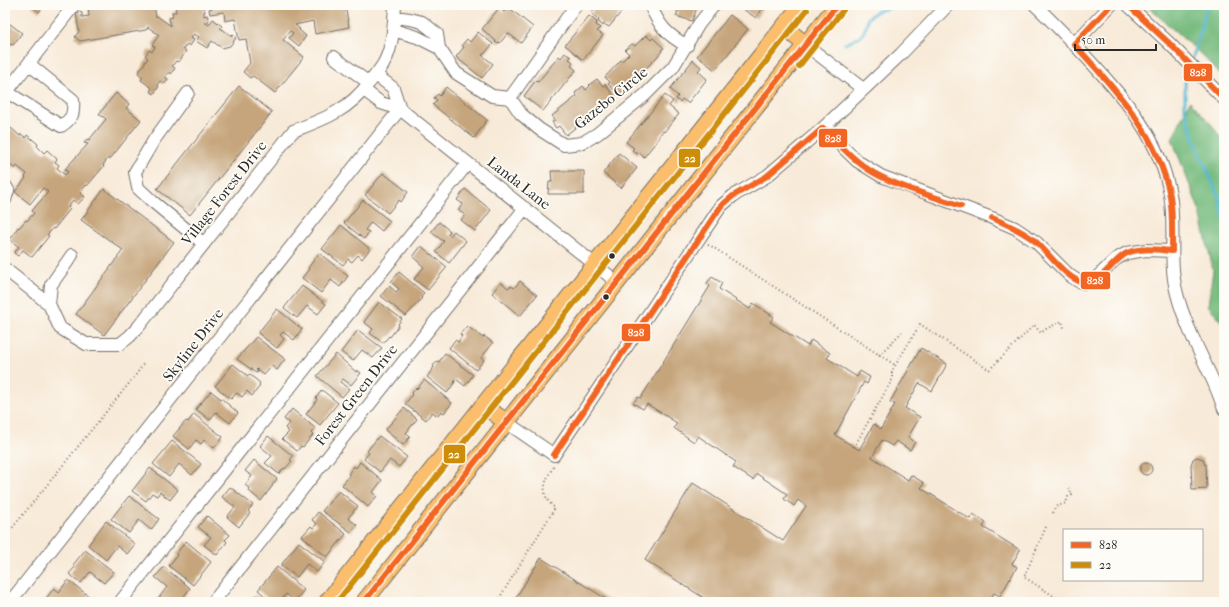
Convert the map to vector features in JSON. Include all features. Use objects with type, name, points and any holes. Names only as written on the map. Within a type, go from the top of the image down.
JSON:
[{"type":"main road","points":[[327,602],[801,5]]},
{"type":"main road","points":[[364,602],[838,5]]},
{"type":"main road","points":[[784,27],[806,45]]},
{"type":"main road","points":[[483,405],[506,422]]},
{"type":"street","points":[[29,64],[73,100],[74,113],[68,121],[61,126],[6,93],[74,5]]},
{"type":"street","points":[[394,11],[410,19],[422,22],[436,34],[440,48],[456,74],[492,96],[510,98],[576,5]]},
{"type":"street","points":[[650,5],[657,21],[672,37],[687,46]]},
{"type":"street","name":"Gazebo Circle","points":[[510,98],[521,114],[539,129],[564,145],[582,143],[597,134],[645,95],[673,67],[699,24],[714,5]]},
{"type":"street","points":[[506,422],[554,455],[721,206],[733,196],[767,176],[823,128],[901,54],[948,5]]},
{"type":"street","points":[[1035,5],[1115,88],[1143,126],[1158,155],[1171,202],[1174,284],[1181,308],[1203,361],[1217,389],[1224,409]]},
{"type":"street","points":[[1074,44],[1111,5]]},
{"type":"street","points":[[1128,5],[1170,44],[1224,99]]},
{"type":"street","name":"Village Forest Drive","points":[[49,304],[60,328],[86,344],[120,344],[130,336],[293,131],[325,119],[344,109],[370,83],[386,58],[393,30],[394,11]]},
{"type":"street","points":[[393,30],[417,37],[440,48]]},
{"type":"street","points":[[806,45],[863,90]]},
{"type":"street","points":[[334,57],[370,83],[393,88],[400,109]]},
{"type":"street","points":[[370,83],[381,103],[400,109]]},
{"type":"street","points":[[188,93],[154,140],[135,172],[138,188],[204,244]]},
{"type":"street","name":"Landa Lane","points":[[400,109],[617,282]]},
{"type":"street","name":"Skyline Drive","points":[[10,602],[400,109]]},
{"type":"street","points":[[823,128],[857,161],[881,176],[1015,228],[1036,242],[1069,275],[1078,281],[1085,283],[1093,281],[1116,259],[1128,253],[1146,250],[1172,250]]},
{"type":"street","points":[[120,602],[468,163]]},
{"type":"street","points":[[5,185],[8,190],[5,200]]},
{"type":"street","name":"Forest Green Drive","points":[[213,602],[525,208]]},
{"type":"street","points":[[49,304],[51,285],[72,255]]},
{"type":"street","points":[[5,269],[49,304]]},
{"type":"path","points":[[704,246],[711,246],[895,365]]},
{"type":"path","points":[[854,447],[892,380],[892,371],[895,365],[920,324],[989,370],[1034,325],[1041,333],[1062,321],[1064,328]]},
{"type":"path","points":[[879,355],[902,332]]},
{"type":"path","points":[[5,537],[135,376],[144,362]]},
{"type":"path","points":[[497,602],[555,508],[548,500],[545,493],[545,485],[547,477],[558,460]]},
{"type":"path","points":[[1052,513],[1055,507],[1066,503],[1068,497],[1072,495],[1069,488]]},
{"type":"path","points":[[1046,527],[1024,577],[1063,602],[1078,602]]},
{"type":"green space","points":[[1146,5],[1224,5],[1224,79],[1204,57]]},
{"type":"green space","points":[[1190,101],[1212,125],[1224,143],[1224,325],[1208,305],[1213,270],[1200,212],[1172,139]]},
{"type":"building","points":[[31,5],[44,5],[39,12]]},
{"type":"building","points":[[154,5],[156,17],[157,16],[171,26],[169,18],[173,17],[172,12],[176,12],[175,5],[204,6],[204,16],[207,15],[209,21],[204,22],[209,25],[213,19],[222,26],[220,28],[236,38],[230,46],[222,48],[212,41],[207,48],[196,41],[199,37],[194,34],[191,38],[194,40],[190,46],[187,44],[183,49],[186,51],[179,62],[176,61],[172,66],[175,68],[171,74],[169,72],[165,77],[168,79],[164,84],[160,81],[154,94],[150,91],[152,88],[141,80],[143,77],[138,73],[148,58],[145,56],[149,50],[152,52],[155,47],[152,45],[159,35],[148,27],[146,30],[80,41],[75,37],[79,31],[76,13],[82,13],[82,17],[89,16],[88,6]]},
{"type":"building","points":[[227,5],[345,5],[349,27],[315,34],[313,21],[295,25],[306,36],[299,46],[289,38],[293,33],[290,31],[283,40],[304,57],[275,93],[253,76],[250,78],[243,72],[250,63],[246,39],[239,40],[235,19],[225,21],[224,12],[210,14],[209,9]]},
{"type":"building","points":[[597,5],[627,5],[609,27],[604,24],[603,26],[591,13]]},
{"type":"building","points":[[673,5],[698,5],[692,21],[676,16],[678,11],[672,8]]},
{"type":"building","points":[[737,5],[765,5],[756,18]]},
{"type":"building","points":[[508,7],[533,27],[521,43],[508,33],[500,43],[495,42],[496,41],[482,29],[499,8],[504,12]]},
{"type":"building","points":[[730,15],[748,29],[715,70],[697,56]]},
{"type":"building","points":[[589,16],[597,22],[596,25],[600,28],[597,31],[603,35],[583,60],[565,45]]},
{"type":"building","points":[[5,20],[22,33],[13,45],[11,44],[5,51]]},
{"type":"building","points":[[478,32],[493,44],[482,55],[493,64],[482,78],[456,57],[464,47],[462,45],[467,39],[470,42]]},
{"type":"building","points":[[646,35],[651,40],[653,38],[664,48],[623,92],[622,91],[619,94],[608,84],[610,82],[605,77],[621,60],[622,61],[629,54],[625,50],[632,44],[635,46]]},
{"type":"building","points":[[565,53],[571,57],[569,59],[573,62],[571,66],[576,70],[543,111],[524,96],[536,80],[538,82],[559,56],[561,58]]},
{"type":"building","points":[[693,60],[701,67],[698,71],[707,79],[688,103],[682,99],[680,102],[676,99],[678,96],[670,89]]},
{"type":"building","points":[[597,79],[603,86],[605,84],[614,96],[566,135],[559,126],[556,128],[552,122],[555,120],[552,116],[577,96],[575,93],[583,86],[586,90],[590,86],[589,85]]},
{"type":"building","points":[[239,86],[272,112],[190,215],[157,189]]},
{"type":"building","points":[[446,87],[487,120],[474,138],[433,105],[437,100],[434,98],[438,94],[440,96]]},
{"type":"building","points":[[116,93],[129,104],[126,108],[141,120],[110,159],[108,158],[103,165],[104,166],[80,193],[85,197],[78,204],[73,200],[68,207],[70,209],[54,229],[53,228],[47,235],[49,236],[32,257],[23,250],[18,256],[14,253],[19,247],[10,240],[18,227],[19,228],[26,220],[27,221],[34,213],[32,211],[48,192],[43,188],[30,204],[15,192],[26,178],[25,177],[27,174],[17,166],[15,169],[7,162],[9,159],[5,156],[5,136],[11,128],[20,136],[21,134],[26,138],[27,135],[38,144],[37,146],[44,153],[47,150],[57,159],[55,162],[59,165],[57,168],[65,175],[68,172],[65,169],[88,144],[84,143],[87,139],[89,140],[106,119],[99,114]]},
{"type":"building","points":[[665,95],[673,101],[669,106],[679,114],[664,132],[663,131],[644,157],[638,152],[637,154],[632,150],[634,148],[626,142]]},
{"type":"building","points":[[619,153],[637,168],[621,188],[603,173]]},
{"type":"building","points":[[551,171],[584,171],[584,194],[548,194],[549,182],[552,182]]},
{"type":"building","points":[[383,173],[408,192],[401,202],[399,200],[388,213],[365,195]]},
{"type":"building","points":[[104,189],[174,242],[104,335],[76,314],[123,250],[81,220]]},
{"type":"building","points":[[465,189],[491,210],[475,231],[461,220],[465,215],[458,210],[463,204],[457,200]]},
{"type":"building","points":[[363,200],[390,221],[382,231],[371,222],[365,230],[369,232],[364,239],[344,223]]},
{"type":"building","points":[[439,222],[450,231],[448,234],[450,236],[454,231],[466,241],[449,263],[436,252],[444,241],[431,232]]},
{"type":"building","points":[[341,225],[370,249],[362,259],[358,255],[352,262],[348,259],[343,265],[322,249]]},
{"type":"building","points":[[421,246],[447,267],[428,290],[414,279],[424,267],[413,257]]},
{"type":"building","points":[[319,253],[348,276],[340,287],[331,280],[321,293],[302,278]]},
{"type":"building","points":[[399,272],[424,293],[421,297],[422,298],[406,316],[381,296],[389,286],[396,292],[399,289],[391,282]]},
{"type":"building","points":[[712,277],[722,283],[719,289],[750,309],[753,303],[774,317],[770,322],[808,346],[811,340],[830,353],[827,358],[857,377],[860,371],[870,377],[867,384],[864,382],[835,435],[859,450],[874,424],[881,429],[895,404],[890,402],[921,348],[947,364],[932,391],[919,383],[905,408],[920,417],[908,437],[915,442],[910,450],[896,441],[892,446],[882,440],[872,457],[908,480],[911,475],[924,483],[921,488],[970,519],[973,514],[986,522],[983,527],[1020,550],[1012,564],[1017,567],[1000,596],[994,593],[989,602],[710,602],[645,560],[693,483],[783,541],[806,506],[798,500],[794,506],[784,499],[787,494],[757,474],[753,480],[733,467],[736,462],[698,436],[694,442],[674,428],[677,423],[647,404],[643,409],[633,403],[638,397],[641,398],[710,286],[707,283]]},
{"type":"building","points":[[520,281],[537,295],[520,316],[492,293],[501,282],[508,288],[511,286],[514,288]]},
{"type":"building","points":[[302,286],[326,304],[318,314],[307,306],[297,318],[284,308]]},
{"type":"building","points":[[379,302],[402,319],[390,337],[389,336],[383,343],[370,333],[373,329],[364,322]]},
{"type":"building","points":[[277,309],[302,329],[294,340],[283,332],[280,335],[284,339],[277,348],[258,333]]},
{"type":"building","points":[[467,326],[483,338],[484,336],[493,343],[481,358],[484,360],[476,370],[449,348],[455,340],[458,342],[462,336],[460,334]]},
{"type":"building","points":[[358,330],[382,348],[373,358],[362,350],[353,361],[341,352]]},
{"type":"building","points":[[256,337],[285,359],[277,370],[272,366],[264,375],[257,369],[256,370],[258,372],[256,373],[237,359]]},
{"type":"building","points":[[445,353],[473,375],[465,386],[456,379],[447,393],[427,377],[434,367],[433,366],[437,361],[439,362]]},
{"type":"building","points":[[336,354],[356,372],[357,370],[361,373],[351,385],[343,379],[340,382],[349,389],[342,397],[317,376]]},
{"type":"building","points":[[233,364],[260,383],[260,386],[252,396],[247,391],[242,397],[237,393],[231,399],[215,386]]},
{"type":"building","points":[[424,380],[452,403],[444,413],[441,411],[438,416],[432,412],[426,420],[405,404],[412,395],[411,394]]},
{"type":"building","points":[[322,390],[338,403],[320,425],[306,414],[317,400],[316,398]]},
{"type":"building","points":[[211,391],[238,413],[230,423],[216,412],[210,420],[196,409]]},
{"type":"building","points":[[404,408],[417,419],[406,433],[410,437],[403,445],[385,430]]},
{"type":"building","points":[[292,409],[315,428],[311,433],[313,435],[303,447],[301,446],[297,451],[282,439],[289,432],[285,428],[289,423],[284,419]]},
{"type":"building","points":[[194,414],[223,437],[214,448],[204,440],[201,444],[196,440],[189,449],[173,436]]},
{"type":"building","points":[[268,436],[293,456],[290,460],[292,461],[279,474],[265,463],[272,456],[260,446]]},
{"type":"building","points":[[379,436],[407,457],[399,467],[390,460],[380,472],[364,459],[369,453],[367,451]]},
{"type":"building","points":[[172,441],[201,464],[192,475],[179,464],[169,477],[153,464]]},
{"type":"building","points":[[1197,457],[1203,459],[1205,465],[1206,464],[1207,489],[1192,490],[1191,465],[1193,459]]},
{"type":"building","points":[[254,460],[277,479],[261,501],[249,491],[250,489],[245,485],[252,476],[245,471]]},
{"type":"building","points":[[360,462],[382,480],[373,492],[377,496],[368,507],[342,485],[350,475],[348,474],[354,466],[356,468]]},
{"type":"building","points":[[1144,463],[1148,463],[1152,469],[1148,475],[1144,475],[1140,471],[1140,467]]},
{"type":"building","points":[[150,468],[178,490],[170,500],[160,492],[157,496],[152,493],[146,501],[132,491]]},
{"type":"building","points":[[230,487],[253,505],[248,511],[250,513],[239,527],[227,517],[235,507],[222,497]]},
{"type":"building","points":[[339,491],[358,506],[348,518],[357,525],[351,532],[322,511]]},
{"type":"building","points":[[129,496],[159,519],[151,530],[139,520],[129,533],[111,519]]},
{"type":"building","points":[[318,512],[346,534],[327,557],[302,536],[311,526],[313,528],[317,524],[312,520]]},
{"type":"building","points":[[207,516],[230,535],[225,540],[227,542],[217,555],[204,545],[211,537],[198,527]]},
{"type":"building","points":[[106,521],[135,544],[127,554],[117,546],[106,560],[88,545]]},
{"type":"building","points":[[186,541],[211,562],[193,585],[169,566]]},
{"type":"building","points":[[299,542],[325,562],[317,572],[307,564],[297,577],[281,565]]},
{"type":"building","points":[[85,550],[114,572],[104,583],[90,572],[81,583],[69,574],[75,567],[73,565]]},
{"type":"building","points":[[541,558],[611,602],[513,602]]},
{"type":"building","points":[[164,567],[190,588],[180,602],[161,602],[158,599],[167,587],[155,577]]},
{"type":"building","points":[[277,567],[304,590],[295,601],[286,594],[280,602],[275,598],[272,602],[258,590]]},
{"type":"building","points":[[68,580],[90,597],[86,602],[47,602],[45,600],[54,588],[59,592]]},
{"type":"building","points":[[255,595],[264,602],[250,602]]},
{"type":"waterway","points":[[845,44],[861,35],[865,29],[868,18],[877,11],[902,5]]},
{"type":"waterway","points":[[1192,61],[1207,5]]},
{"type":"waterway","points":[[1190,68],[1185,83],[1185,111],[1198,149],[1221,202],[1224,218]]},
{"type":"transit line","name":"828","points":[[364,602],[837,5]]},
{"type":"transit line","name":"828","points":[[992,218],[1030,237],[1072,278],[1086,283],[1096,280],[1102,276],[1117,260],[1132,251],[1143,249],[1172,251],[1172,217],[1170,196],[1156,152],[1133,114],[1105,78],[1074,44],[1111,5]]},
{"type":"transit line","name":"828","points":[[1128,5],[1170,44],[1224,99]]},
{"type":"transit line","name":"22","points":[[337,602],[807,10]]},
{"type":"transit line","name":"22","points":[[799,66],[843,10]]},
{"type":"transit line","name":"828","points":[[554,455],[721,206],[733,196],[767,176],[823,128],[854,158],[874,173],[906,187],[961,206]]}]
